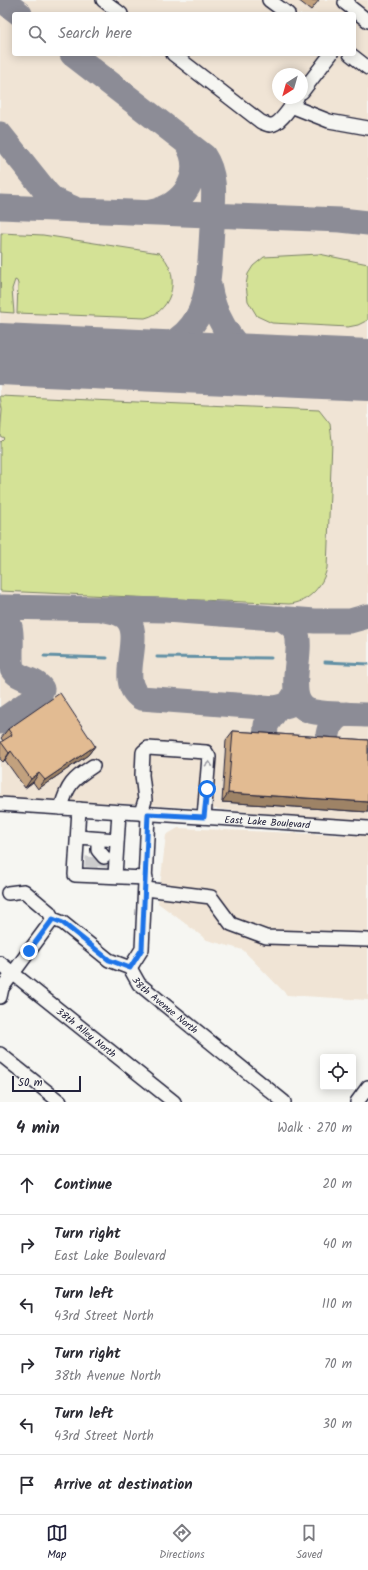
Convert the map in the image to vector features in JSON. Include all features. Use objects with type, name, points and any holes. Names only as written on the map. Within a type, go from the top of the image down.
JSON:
[{"type":"street","points":[[103,0],[118,12]]},
{"type":"street","points":[[270,0],[285,12]]},
{"type":"street","points":[[348,0],[345,3],[368,21]]},
{"type":"street","points":[[176,56],[261,122],[271,125],[276,124],[292,104]]},
{"type":"street","points":[[308,84],[329,56]]},
{"type":"street","points":[[353,56],[368,68]]},
{"type":"street","points":[[298,104],[329,121],[368,128]]},
{"type":"street","points":[[130,968],[142,949],[146,884],[145,800],[142,775],[143,752],[148,748],[206,752],[209,757],[204,817]]},
{"type":"street","points":[[61,808],[65,790],[78,776],[92,766]]},
{"type":"street","name":"East Lake Boulevard","points":[[0,804],[368,828]]},
{"type":"street","points":[[79,810],[76,875],[97,861],[117,840]]},
{"type":"street","points":[[115,876],[118,812]]},
{"type":"street","points":[[78,837],[97,861],[115,876],[146,884],[211,896],[231,924],[266,937],[368,940]]},
{"type":"street","name":"38th Avenue North","points":[[8,893],[24,891],[49,912],[53,919],[63,923],[109,960],[130,968],[139,984],[284,1102]]},
{"type":"street","points":[[0,997],[2,988],[53,919]]},
{"type":"street","name":"38th Alley North","points":[[0,963],[174,1102]]},
{"type":"street","points":[[0,1054],[60,1102]]},
{"type":"street","points":[[357,1102],[368,1087]]},
{"type":"shaded area","points":[[0,0],[368,0],[368,824],[217,809],[0,797]]},
{"type":"shaded area","points":[[178,828],[368,836],[368,1000],[287,995],[243,950],[207,940],[158,903],[166,835]]},
{"type":"green space","points":[[1,233],[43,235],[159,253],[166,261],[170,270],[172,290],[163,307],[155,314],[145,318],[17,313],[18,284],[15,280],[12,289],[14,313],[0,312]]},
{"type":"green space","points":[[319,254],[368,264],[368,320],[358,325],[348,327],[272,323],[257,316],[248,301],[246,285],[248,274],[253,266],[264,257]]},
{"type":"green space","points":[[0,396],[319,410],[330,424],[332,441],[327,568],[322,581],[314,592],[308,597],[296,603],[289,604],[0,591],[0,442],[4,438],[0,436],[2,410]]},
{"type":"building","points":[[60,693],[95,746],[45,780],[39,773],[31,779],[11,751],[9,753],[1,742],[12,735],[8,729]]},
{"type":"building","points":[[233,731],[368,740],[368,802],[228,793]]},
{"type":"waterway","points":[[44,656],[107,658]]},
{"type":"waterway","points":[[157,657],[271,658]]},
{"type":"waterway","points":[[325,662],[368,664]]},
{"type":"taxiway","points":[[2,0],[17,12]]},
{"type":"taxiway","points":[[75,56],[204,156],[213,181],[214,199],[211,254],[204,299],[197,317],[186,332],[171,344],[148,353],[119,359]]},
{"type":"taxiway","points":[[0,134],[47,193],[54,200],[73,208]]},
{"type":"taxiway","points":[[150,212],[162,209],[173,203],[182,196],[188,187],[194,165],[192,154],[186,142]]},
{"type":"taxiway","points":[[0,207],[341,220],[368,223]]},
{"type":"taxiway","points":[[209,285],[211,297],[220,319],[232,339],[257,365]]},
{"type":"taxiway","points":[[356,370],[368,363]]},
{"type":"taxiway","points":[[0,607],[166,610],[315,621],[350,621],[368,616]]},
{"type":"taxiway","points":[[0,610],[6,616],[11,630],[12,669],[15,673],[39,685],[42,689],[40,694],[0,722]]},
{"type":"taxiway","points":[[104,610],[123,615],[131,625],[133,646],[130,681],[133,690],[141,698],[276,708],[288,705],[296,693]]},
{"type":"taxiway","points":[[280,618],[290,624],[296,632],[298,640],[296,687],[297,698],[302,706],[310,711],[316,712],[368,715]]},
{"type":"taxiway","points":[[265,743],[266,725],[278,708]]},
{"type":"taxiway","points":[[326,747],[330,726],[336,718],[346,714]]},
{"type":"runway","points":[[0,354],[368,370]]},
{"type":"tunnel","points":[[91,867],[92,857]]},
{"type":"tunnel","points":[[103,867],[104,857]]},
{"type":"route","points":[[29,951],[53,919],[63,923],[109,960],[130,968],[142,949],[146,889],[148,814],[204,817],[207,789]]}]
